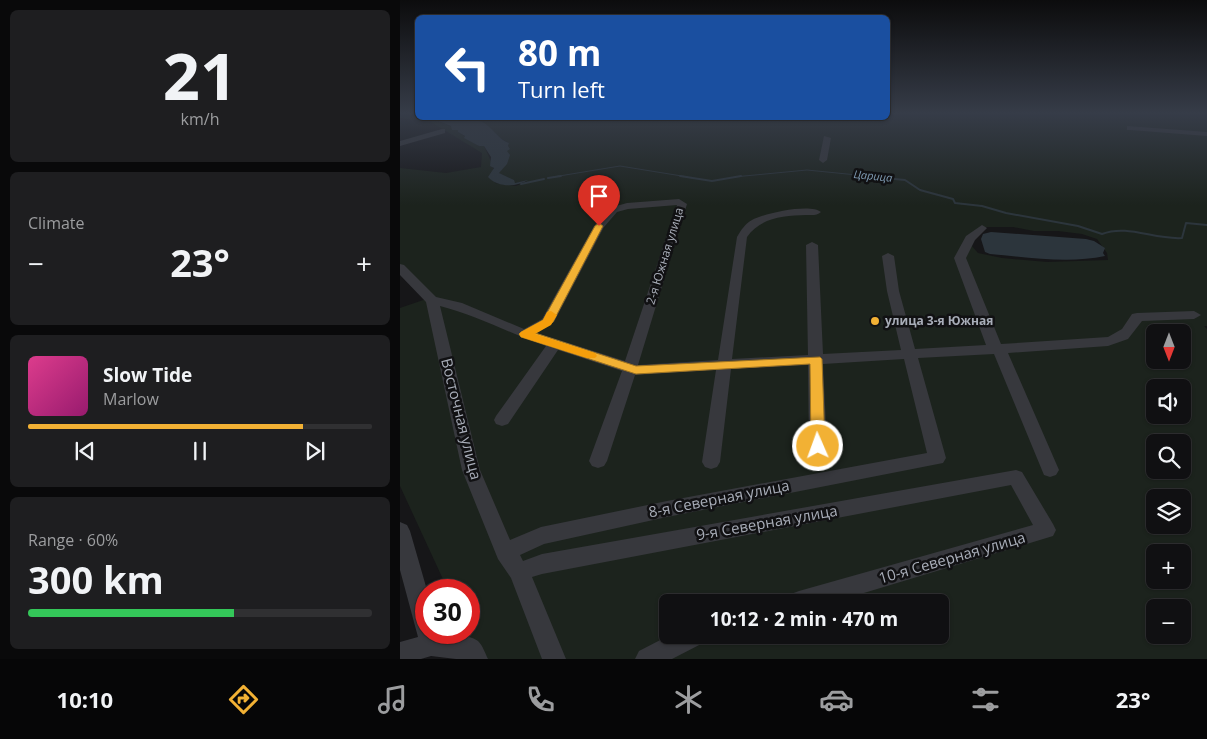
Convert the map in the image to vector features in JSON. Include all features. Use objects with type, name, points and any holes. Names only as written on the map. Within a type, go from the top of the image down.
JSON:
[{"type":"street","points":[[823,160],[826,144]]},
{"type":"street","name":"2-я Южная улица","points":[[525,334],[547,322],[599,226],[607,215],[620,207],[680,202],[682,204],[630,368]]},
{"type":"street","points":[[711,462],[726,365],[742,237],[745,230],[768,216],[781,213],[816,212]]},
{"type":"street","points":[[982,228],[970,238],[960,258],[993,346],[999,349],[1050,470]]},
{"type":"street","points":[[812,245],[818,446]]},
{"type":"street","points":[[888,256],[893,291],[909,355]]},
{"type":"street","points":[[401,269],[432,300],[457,306],[525,334],[636,370],[1101,343],[1119,340],[1131,329],[1137,316],[1194,315]]},
{"type":"street","name":"Восточная улица","points":[[432,300],[471,470],[505,552],[519,572],[554,659]]},
{"type":"street","points":[[502,420],[555,344]]},
{"type":"street","name":"8-я Северная улица","points":[[505,552],[541,536],[667,509],[937,458],[909,355]]},
{"type":"street","points":[[598,461],[630,368]]},
{"type":"street","name":"9-я Северная улица","points":[[519,572],[542,564],[1016,477]]},
{"type":"street","name":"10-я Северная улица","points":[[826,594],[1046,530],[1016,477]]},
{"type":"street","points":[[400,531],[415,587]]},
{"type":"street","points":[[400,654],[415,644]]},
{"type":"street","points":[[456,644],[469,648],[476,659]]},
{"type":"street","points":[[647,659],[677,644]]},
{"type":"shaded area","points":[[467,144],[484,146],[493,167],[495,183],[516,186],[527,181],[515,183],[498,173],[509,144],[1207,144],[1207,326],[1204,326],[1207,329],[1207,659],[481,659],[473,644],[480,644],[480,579],[443,579],[400,486],[400,308],[432,297],[400,272],[400,168],[446,173],[481,167],[482,153]],"holes":[[[981,227],[1013,227],[1034,231],[1082,234],[1097,239],[1107,253],[1108,260],[1047,262],[1002,258],[978,253],[971,245]]]},
{"type":"shaded area","points":[[475,144],[509,144],[510,149],[507,151],[510,155],[507,164],[499,173],[514,180],[515,183],[528,180],[513,185],[502,185],[492,181],[488,177],[494,168],[490,166],[491,157],[484,146]]},
{"type":"shaded area","points":[[991,232],[1086,239],[1094,241],[1105,248],[1103,253],[1105,256],[1062,260],[990,254],[985,252],[981,239],[983,234]]},
{"type":"waterway","name":"Царица","points":[[553,177],[620,166],[688,177]]},
{"type":"waterway","name":"Царица","points":[[737,177],[807,170],[877,177]]},
{"type":"waterway","name":"Царица","points":[[548,178],[561,176]]},
{"type":"waterway","name":"Царица","points":[[680,176],[712,181],[737,177]]},
{"type":"waterway","name":"Царица","points":[[737,177],[741,176]]},
{"type":"waterway","name":"Царица","points":[[864,176],[905,180],[920,190],[953,199],[955,203],[982,206],[1006,213],[1078,226],[1102,234],[1112,231],[1131,231],[1161,237],[1182,238],[1186,223],[1207,225]]},
{"type":"waterway","name":"Царица","points":[[521,184],[544,179]]},
{"type":"slow traffic","points":[[551,315],[547,322],[525,334],[591,356]]},
{"type":"place","name":"улица 3-я Южная","points":[[875,321]]},
{"type":"route","points":[[599,226],[547,322],[525,334],[636,370],[816,359],[818,446]]}]
